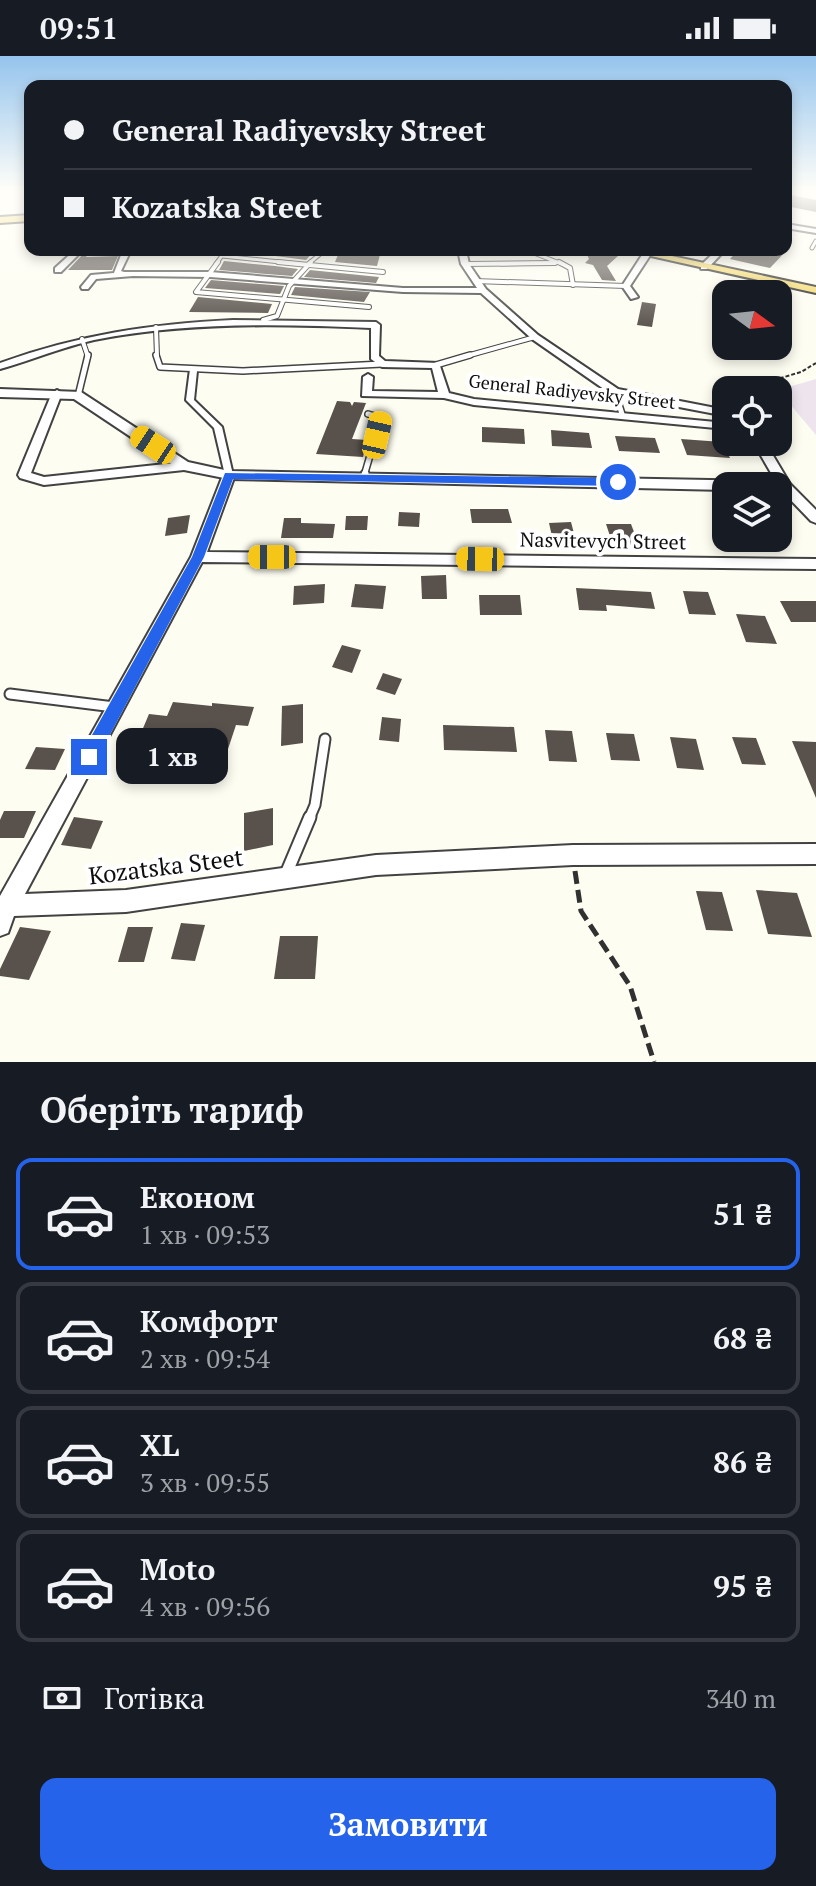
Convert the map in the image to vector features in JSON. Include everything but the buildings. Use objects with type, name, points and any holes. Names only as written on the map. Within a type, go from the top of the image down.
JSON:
[{"type":"main road","points":[[656,256],[816,290]]},
{"type":"street","points":[[58,270],[73,256]]},
{"type":"street","points":[[121,274],[117,272],[124,256]]},
{"type":"street","points":[[465,256],[466,264],[483,291],[535,337],[615,392],[712,410]]},
{"type":"street","points":[[634,297],[626,286],[646,256]]},
{"type":"street","points":[[704,267],[715,256]]},
{"type":"street","points":[[85,287],[94,277],[121,274],[208,275],[402,290],[483,291]]},
{"type":"street","points":[[0,366],[123,329],[263,320],[376,325],[374,357],[382,364],[436,365]]},
{"type":"street","name":"General Radiyevsky Street","points":[[436,365],[444,395],[474,402],[712,424]]},
{"type":"street","points":[[193,371],[190,400],[218,427],[229,475]]},
{"type":"street","points":[[368,377],[366,394],[444,395]]},
{"type":"street","points":[[0,393],[78,396],[184,466]]},
{"type":"street","points":[[57,393],[24,475],[44,481],[184,466],[229,475],[712,485]]},
{"type":"street","name":"Kozatska Steet","points":[[2,913],[198,557],[229,475]]},
{"type":"street","points":[[792,495],[816,518]]},
{"type":"street","name":"Nasvitevych Street","points":[[198,557],[816,564]]},
{"type":"street","name":"Kozatska Steet","points":[[2,913],[126,901],[376,865],[573,855],[816,854]]},
{"type":"lane","points":[[812,248],[816,241]]},
{"type":"lane","points":[[222,256],[196,292],[369,307]]},
{"type":"lane","points":[[251,256],[383,272]]},
{"type":"lane","points":[[263,320],[277,316],[280,299],[306,262],[316,256]]},
{"type":"lane","points":[[539,256],[570,268],[573,285]]},
{"type":"lane","points":[[466,264],[561,263]]},
{"type":"lane","points":[[475,281],[626,286]]},
{"type":"lane","points":[[156,327],[156,355],[160,367],[193,371],[262,371],[382,364]]},
{"type":"lane","points":[[436,365],[535,337]]},
{"type":"lane","points":[[78,396],[89,359],[82,339]]},
{"type":"lane","points":[[615,392],[622,414]]},
{"type":"lane","points":[[364,478],[381,418],[368,414]]},
{"type":"lane","points":[[10,694],[116,707]]},
{"type":"lane","points":[[284,879],[315,805],[325,739]]},
{"type":"path","points":[[788,376],[816,363]]},
{"type":"path","points":[[573,855],[581,911],[630,986],[654,1062]]},
{"type":"shaded area","points":[[816,379],[816,435],[792,407],[792,386]]},
{"type":"route","points":[[89,757],[198,557],[229,475],[618,482]]}]
